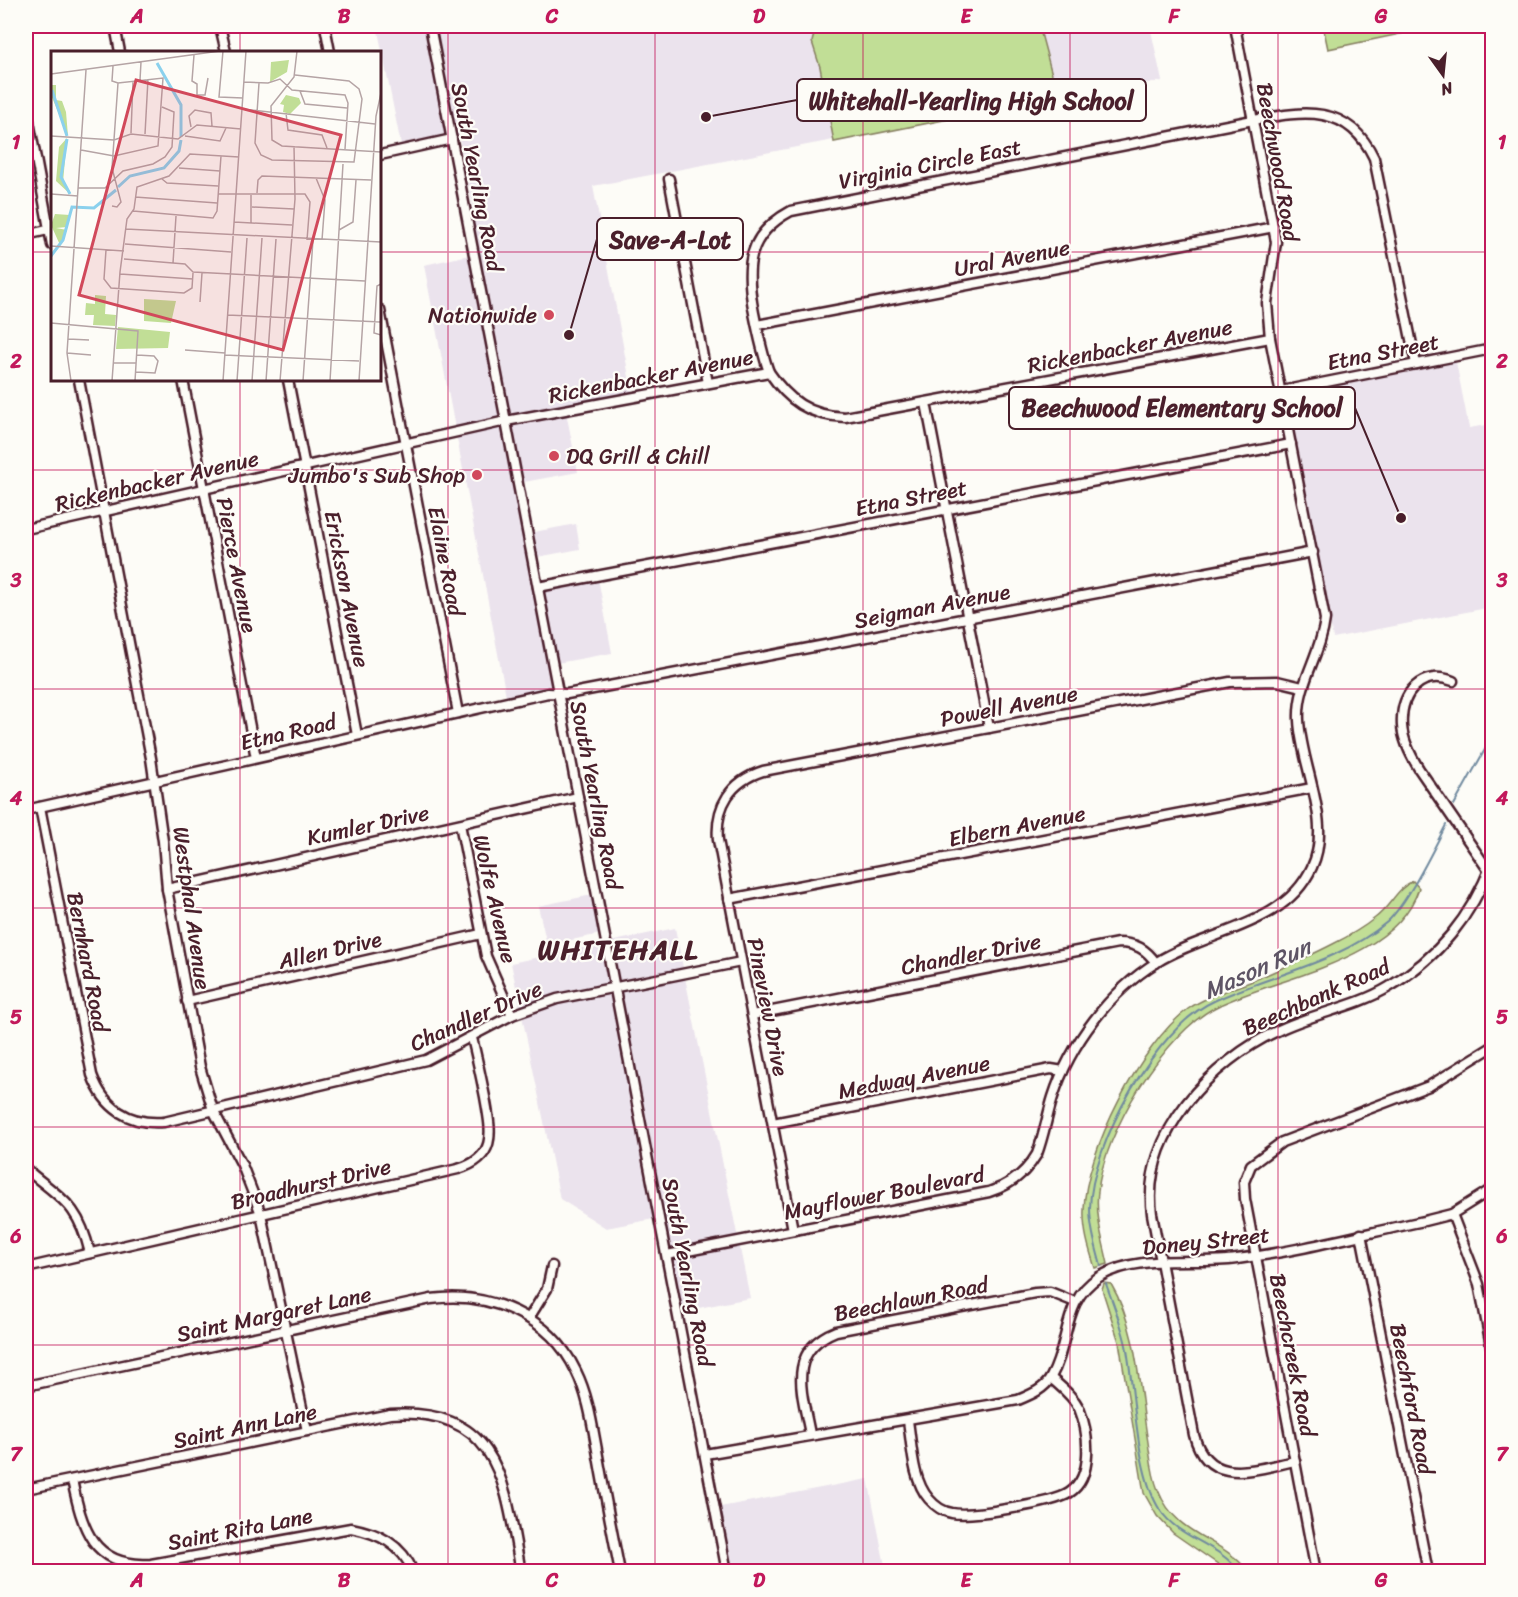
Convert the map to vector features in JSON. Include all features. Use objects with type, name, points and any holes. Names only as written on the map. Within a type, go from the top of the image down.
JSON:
[{"type":"street","points":[[114,26],[120,51]]},
{"type":"street","points":[[220,26],[226,51]]},
{"type":"street","points":[[325,26],[330,51]]},
{"type":"street","name":"South Yearling Road","points":[[430,26],[727,1572]]},
{"type":"street","name":"Beechwood Road","points":[[1234,26],[1274,227],[1276,254],[1267,303],[1270,338],[1313,552]]},
{"type":"street","points":[[26,105],[51,229],[26,235]]},
{"type":"street","name":"Virginia Circle East","points":[[769,372],[749,287],[749,263],[758,240],[766,230],[791,211],[1253,120],[1300,113],[1323,114],[1354,130],[1371,151],[1379,175],[1416,364]]},
{"type":"street","points":[[381,155],[452,139]]},
{"type":"street","points":[[669,179],[708,383]]},
{"type":"street","name":"Ural Avenue","points":[[757,325],[1274,227]]},
{"type":"street","name":"Elaine Road","points":[[381,315],[458,713]]},
{"type":"street","name":"Rickenbacker Avenue","points":[[26,529],[506,421],[769,372],[790,399],[821,415],[855,416],[1270,338]]},
{"type":"street","name":"Etna Street","points":[[1281,391],[1492,349]]},
{"type":"street","name":"Westphal Avenue","points":[[79,381],[155,781],[167,889],[200,1067],[213,1110],[242,1165],[261,1214],[307,1431]]},
{"type":"street","name":"Pierce Avenue","points":[[183,381],[256,758]]},
{"type":"street","name":"Erickson Avenue","points":[[288,381],[357,735]]},
{"type":"street","points":[[926,403],[989,728]]},
{"type":"street","name":"Etna Street","points":[[538,587],[1292,444]]},
{"type":"street","name":"Seigman Avenue","points":[[558,694],[1313,552]]},
{"type":"street","name":"Mayflower Boulevard","points":[[667,1255],[989,1192],[1012,1182],[1031,1164],[1037,1154],[1063,1071],[1096,1019],[1113,999],[1155,963],[1201,940],[1270,913],[1291,899],[1312,869],[1318,848],[1312,788],[1299,720],[1302,687],[1323,635],[1325,619],[1313,552]]},
{"type":"street","points":[[1453,681],[1439,676],[1424,679],[1418,683],[1407,699],[1402,728],[1419,769],[1492,870]]},
{"type":"street","name":"Powell Avenue","points":[[729,793],[744,778],[763,771],[1230,682],[1277,681],[1302,687]]},
{"type":"street","name":"Etna Road","points":[[26,810],[548,693],[558,694]]},
{"type":"street","name":"Elbern Avenue","points":[[729,899],[1312,788]]},
{"type":"street","name":"Pineview Drive","points":[[729,793],[718,815],[717,828],[793,1230]]},
{"type":"street","name":"Kumler Drive","points":[[167,889],[578,797]]},
{"type":"street","name":"Bernhard Road","points":[[40,807],[92,1075],[103,1097],[121,1114]]},
{"type":"street","name":"Wolfe Avenue","points":[[460,824],[481,934],[494,976],[512,1015]]},
{"type":"street","name":"Beechbank Road","points":[[1294,1461],[1233,1472],[1216,1467],[1203,1457],[1194,1435],[1150,1201],[1154,1170],[1175,1122],[1206,1081],[1245,1049],[1278,1030],[1387,988],[1426,962],[1460,926],[1492,870]]},
{"type":"street","name":"Allen Drive","points":[[187,1001],[481,934]]},
{"type":"street","name":"Chandler Drive","points":[[752,1015],[1118,943],[1136,945],[1150,954],[1155,963]]},
{"type":"street","name":"Chandler Drive","points":[[121,1114],[153,1123],[404,1067],[444,1053],[512,1015],[557,999],[741,962]]},
{"type":"street","name":"Broadhurst Drive","points":[[26,1268],[474,1162],[484,1152],[491,1134],[472,1038]]},
{"type":"street","name":"Beechcreek Road","points":[[1316,1572],[1255,1256],[1244,1190],[1247,1173],[1258,1159],[1282,1142],[1429,1086],[1492,1047]]},
{"type":"street","name":"Medway Avenue","points":[[772,1123],[1051,1069],[1063,1071]]},
{"type":"street","points":[[26,1169],[55,1191],[76,1212],[90,1253]]},
{"type":"street","name":"Doney Street","points":[[1051,1378],[1075,1302],[1100,1277],[1121,1269],[1161,1261],[1236,1259],[1255,1256],[1452,1214],[1492,1189]]},
{"type":"street","points":[[1452,1214],[1479,1284],[1492,1351]]},
{"type":"street","name":"Beechford Road","points":[[1361,1234],[1428,1572]]},
{"type":"street","points":[[529,1318],[547,1289],[552,1266]]},
{"type":"street","name":"Beechlawn Road","points":[[810,1434],[801,1371],[809,1350],[826,1335],[836,1330],[1035,1293],[1050,1292],[1075,1302]]},
{"type":"street","name":"Saint Margaret Lane","points":[[26,1386],[446,1297],[474,1298],[492,1302],[529,1318],[559,1344],[582,1384],[620,1572]]},
{"type":"street","points":[[705,1454],[810,1434],[908,1421],[1018,1400],[1036,1392],[1051,1378],[1072,1398],[1078,1408],[1087,1450],[1082,1479],[1075,1488],[1056,1499],[975,1514],[951,1513],[941,1509],[922,1490],[908,1421]]},
{"type":"street","name":"Saint Ann Lane","points":[[26,1489],[390,1414],[432,1415],[470,1432],[483,1445],[500,1473],[521,1572]]},
{"type":"street","name":"Saint Rita Lane","points":[[72,1480],[86,1533],[100,1550],[130,1564],[151,1564],[351,1528],[376,1534],[394,1545],[407,1559],[413,1572]]},
{"type":"shaded area","points":[[377,26],[437,26],[439,33],[480,26],[1150,26],[1162,81],[1058,97],[593,186],[633,398],[566,412],[578,472],[524,482],[534,532],[576,524],[580,549],[532,558],[538,589],[598,578],[612,653],[552,664],[557,691],[507,701],[424,265],[474,254],[466,210],[473,207],[459,137],[402,150]]},
{"type":"shaded area","points":[[1456,362],[1469,428],[1492,424],[1492,607],[1333,638],[1286,396]]},
{"type":"shaded area","points":[[597,894],[605,933],[547,945],[538,906]]},
{"type":"shaded area","points":[[675,928],[750,1298],[678,1312],[659,1218],[606,1228],[560,1199],[511,963]]},
{"type":"shaded area","points":[[868,1479],[886,1571],[727,1571],[715,1508]]},
{"type":"green space","points":[[816,26],[1039,26],[1058,97],[834,142],[820,67],[812,42]]},
{"type":"green space","points":[[1323,26],[1403,26],[1405,33],[1328,49]]},
{"type":"green space","points":[[1413,881],[1419,888],[1406,913],[1386,933],[1361,950],[1333,964],[1218,1006],[1198,1019],[1178,1037],[1158,1061],[1124,1114],[1102,1168],[1098,1210],[1108,1264],[1095,1268],[1084,1225],[1087,1186],[1094,1159],[1119,1101],[1152,1047],[1170,1025],[1195,1004],[1302,959],[1349,935],[1380,914],[1402,888]]},
{"type":"green space","points":[[1104,1283],[1111,1284],[1120,1301],[1132,1338],[1151,1463],[1158,1490],[1166,1506],[1187,1527],[1225,1550],[1248,1571],[1228,1571],[1173,1533],[1157,1516],[1144,1493],[1119,1342],[1102,1289]]},
{"type":"waterway","name":"Mason Run","points":[[1454,805],[1492,737]]},
{"type":"waterway","name":"Mason Run","points":[[1101,1266],[1090,1215],[1093,1182],[1114,1122],[1150,1061],[1170,1035],[1192,1015],[1214,1001],[1348,948],[1387,922],[1411,890],[1446,825]]},
{"type":"waterway","name":"Mason Run","points":[[1106,1284],[1125,1342],[1141,1455],[1152,1495],[1168,1520],[1231,1562],[1239,1572]]},
{"type":"place","name":"Whitehall-Yearling High School","points":[[706,117]]},
{"type":"place","name":"Nationwide","points":[[549,315]]},
{"type":"place","name":"Save-A-Lot","points":[[569,335]]},
{"type":"place","name":"DQ Grill & Chill","points":[[554,456]]},
{"type":"place","name":"Jumbo's Sub Shop","points":[[477,475]]},
{"type":"place","name":"Beechwood Elementary School","points":[[1401,518]]},
{"type":"district","name":"WHITEHALL","points":[[618,949]]}]
